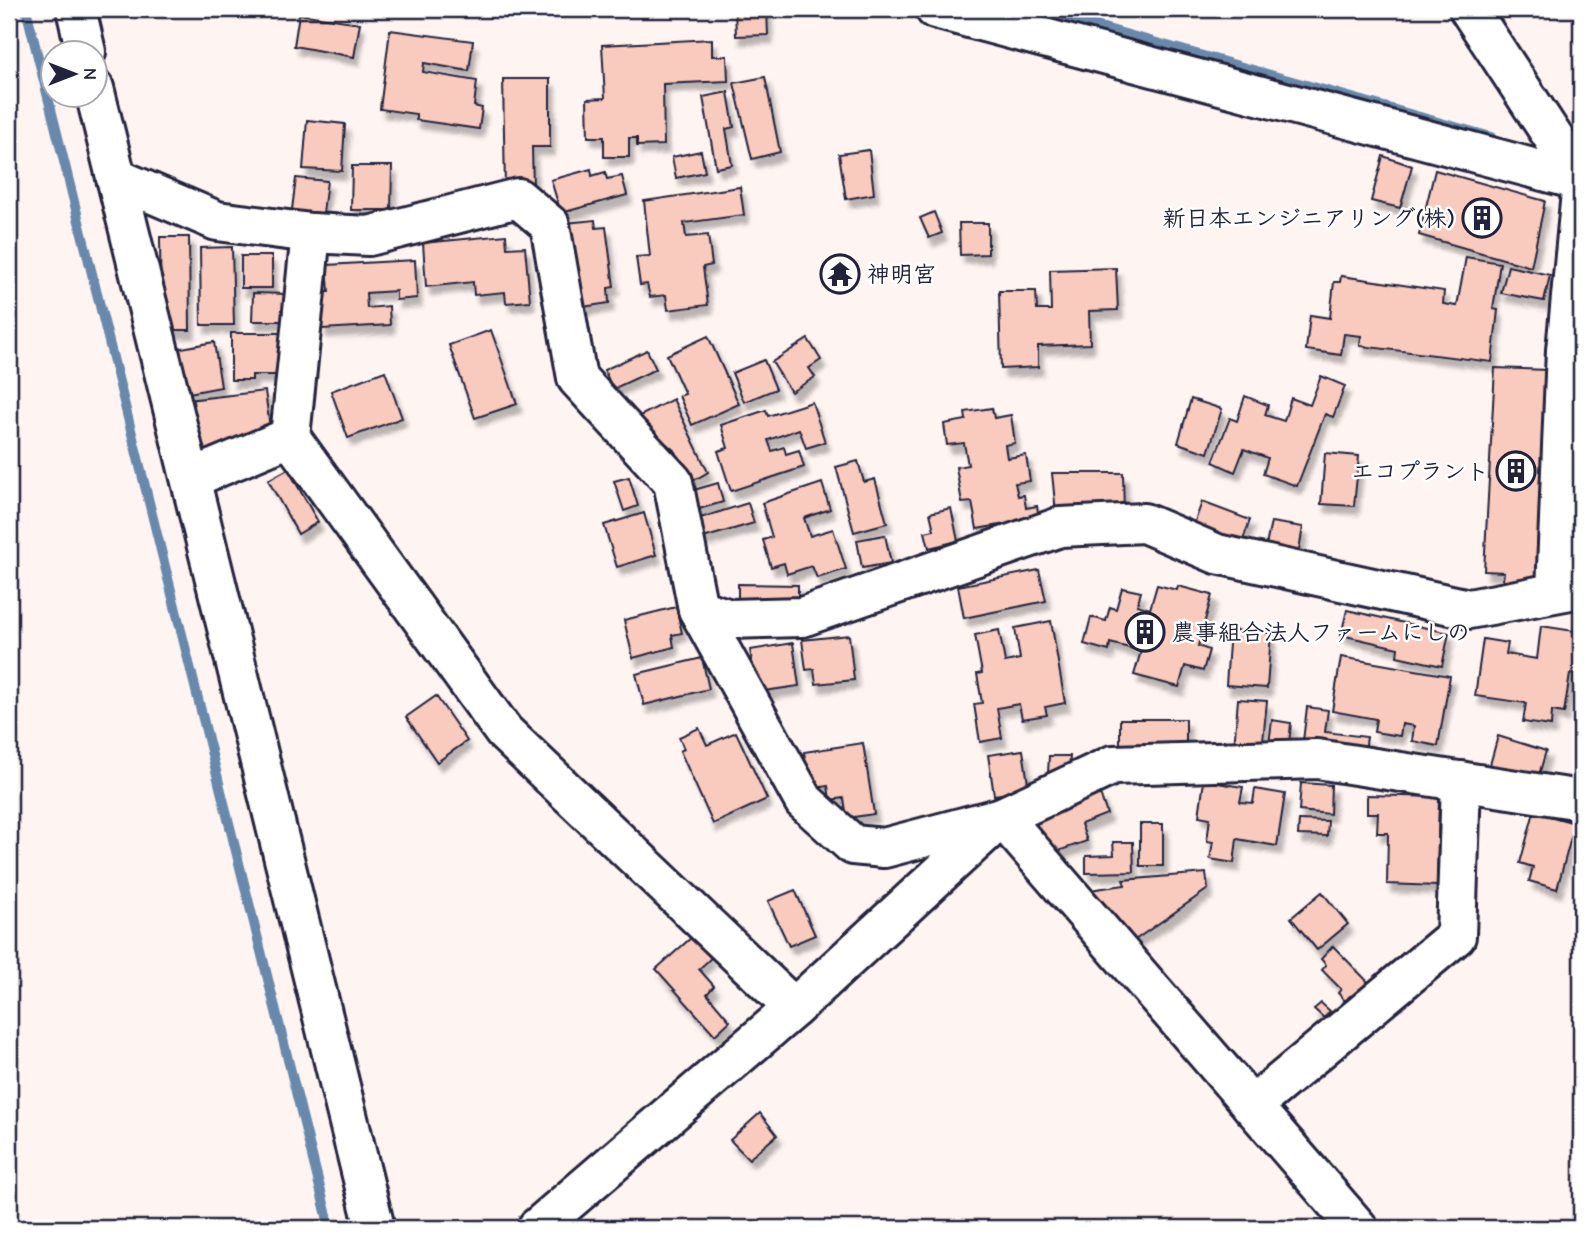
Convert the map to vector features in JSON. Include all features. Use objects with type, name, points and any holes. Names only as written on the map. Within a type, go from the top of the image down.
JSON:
[{"type":"street","points":[[76,9],[83,38]]},
{"type":"street","points":[[935,9],[1581,181]]},
{"type":"street","points":[[1469,9],[1581,181]]},
{"type":"street","points":[[99,108],[375,1228]]},
{"type":"street","points":[[116,178],[217,221],[311,233],[369,236],[517,198],[550,225],[577,378],[673,482],[698,609],[804,801],[853,845],[884,848],[1002,817],[1113,765],[1317,759],[1581,800]]},
{"type":"street","points":[[698,609],[730,619],[802,617],[1060,527],[1144,523],[1217,554],[1469,608],[1569,590],[1566,350],[1581,192]]},
{"type":"street","points":[[311,233],[290,437],[504,732],[794,1008]]},
{"type":"street","points":[[192,478],[290,437]]},
{"type":"street","points":[[1252,1106],[1456,936],[1461,781]]},
{"type":"street","points":[[537,1228],[794,1008],[1002,817]]},
{"type":"street","points":[[1002,817],[1358,1228]]},
{"type":"building","points":[[735,9],[767,9],[768,35],[736,36]]},
{"type":"building","points":[[299,14],[360,23],[354,57],[294,46]]},
{"type":"building","points":[[390,30],[473,41],[469,71],[424,63],[423,72],[477,81],[474,106],[482,108],[479,129],[416,120],[416,114],[380,109]]},
{"type":"building","points":[[712,39],[712,56],[727,56],[728,81],[663,84],[664,145],[637,146],[637,138],[629,138],[629,157],[604,157],[604,137],[588,137],[587,99],[605,98],[602,45]]},
{"type":"building","points":[[765,77],[780,152],[752,159],[734,83]]},
{"type":"building","points":[[503,79],[550,79],[550,147],[532,147],[533,188],[505,189]]},
{"type":"building","points":[[728,92],[734,127],[726,129],[732,165],[716,168],[703,97]]},
{"type":"building","points":[[307,120],[345,124],[342,171],[303,169]]},
{"type":"building","points":[[869,150],[874,194],[846,199],[839,154]]},
{"type":"building","points":[[701,151],[705,172],[676,178],[672,157]]},
{"type":"building","points":[[1383,156],[1412,166],[1400,208],[1371,201]]},
{"type":"building","points":[[352,166],[392,166],[391,210],[351,210]]},
{"type":"building","points":[[591,169],[592,176],[605,172],[607,179],[622,176],[627,195],[561,213],[551,180]]},
{"type":"building","name":"新日本エンジニアリング(株)","points":[[1435,170],[1545,201],[1531,267],[1419,235]]},
{"type":"building","points":[[296,178],[327,181],[322,221],[291,217]]},
{"type":"building","points":[[740,187],[744,215],[684,223],[686,237],[708,235],[712,265],[703,267],[708,305],[668,310],[666,295],[650,297],[647,284],[640,285],[636,257],[650,256],[644,201]]},
{"type":"building","points":[[934,212],[942,233],[929,238],[920,218]]},
{"type":"building","points":[[595,220],[596,228],[606,227],[614,287],[608,288],[609,303],[576,308],[566,223]]},
{"type":"building","points":[[959,223],[988,223],[988,254],[960,255]]},
{"type":"building","points":[[506,235],[507,248],[525,247],[530,301],[506,303],[505,292],[474,295],[473,282],[426,287],[423,243]]},
{"type":"building","points":[[160,237],[189,237],[190,330],[161,330]]},
{"type":"building","points":[[232,247],[234,325],[201,325],[200,248]]},
{"type":"building","points":[[241,256],[272,256],[272,288],[241,288]]},
{"type":"building","points":[[1466,257],[1500,263],[1493,309],[1498,310],[1492,362],[1360,346],[1361,336],[1344,334],[1341,355],[1306,350],[1310,315],[1330,318],[1334,282],[1340,282],[1341,276],[1444,291],[1443,304],[1457,306]]},
{"type":"building","points":[[415,260],[417,298],[396,300],[396,291],[366,293],[367,308],[389,306],[390,325],[322,329],[320,292],[329,292],[327,265]]},
{"type":"building","points":[[1508,266],[1550,275],[1544,301],[1501,293]]},
{"type":"building","points":[[1116,268],[1118,310],[1089,311],[1090,344],[1038,346],[1038,367],[1001,369],[999,291],[1036,291],[1037,310],[1051,310],[1050,270]]},
{"type":"building","points":[[253,293],[288,294],[288,321],[252,321]]},
{"type":"building","points":[[491,330],[517,404],[475,418],[449,345]]},
{"type":"building","points":[[231,333],[284,333],[284,375],[252,375],[252,380],[231,380]]},
{"type":"building","points":[[708,336],[739,404],[692,425],[679,396],[685,394],[667,355]]},
{"type":"building","points":[[808,339],[821,360],[809,368],[815,377],[791,392],[772,362]]},
{"type":"building","points":[[214,342],[221,387],[178,395],[171,350]]},
{"type":"building","points":[[647,350],[656,369],[613,389],[604,370]]},
{"type":"building","points":[[764,360],[776,389],[744,402],[732,373]]},
{"type":"building","name":"エコプラント","points":[[1495,368],[1547,370],[1538,579],[1502,588],[1504,572],[1484,571]]},
{"type":"building","points":[[385,371],[402,418],[348,438],[331,391]]},
{"type":"building","points":[[1321,376],[1345,386],[1333,417],[1325,414],[1297,486],[1263,474],[1268,458],[1244,449],[1235,472],[1213,462],[1230,418],[1237,421],[1245,396],[1268,405],[1265,415],[1284,421],[1291,398],[1310,405]]},
{"type":"building","points":[[265,391],[271,435],[193,455],[188,400]]},
{"type":"building","points":[[673,399],[708,472],[685,482],[675,451],[636,418]]},
{"type":"building","points":[[1191,399],[1222,409],[1208,453],[1178,443]]},
{"type":"building","points":[[812,402],[825,442],[806,448],[799,429],[768,440],[772,451],[784,447],[786,454],[799,450],[804,467],[731,491],[718,451],[728,448],[721,425],[766,410],[768,416]]},
{"type":"building","points":[[992,408],[994,418],[1011,415],[1015,443],[1005,445],[1007,458],[1026,455],[1030,481],[1015,483],[1018,496],[1024,495],[1026,508],[1037,506],[1039,518],[977,529],[972,502],[962,503],[956,467],[968,465],[964,443],[947,445],[944,424],[966,420],[965,412]]},
{"type":"building","points":[[1325,453],[1359,456],[1354,506],[1321,504]]},
{"type":"building","points":[[858,461],[864,482],[875,479],[887,523],[854,532],[836,467]]},
{"type":"building","points":[[288,469],[318,522],[298,534],[268,480]]},
{"type":"building","points":[[1052,473],[1123,473],[1124,513],[1056,513]]},
{"type":"building","points":[[629,477],[638,506],[624,511],[614,481]]},
{"type":"building","points":[[718,483],[723,502],[692,511],[687,492]]},
{"type":"building","points":[[822,483],[830,509],[804,518],[810,536],[833,529],[846,569],[817,578],[812,566],[787,574],[784,563],[771,567],[763,540],[772,537],[762,503]]},
{"type":"building","points":[[1202,502],[1250,520],[1241,545],[1193,527]]},
{"type":"building","points":[[748,503],[754,523],[703,538],[697,519]]},
{"type":"building","points":[[951,508],[958,541],[929,548],[925,532],[934,530],[930,513]]},
{"type":"building","points":[[644,513],[656,555],[617,567],[604,525]]},
{"type":"building","points":[[1271,522],[1303,527],[1297,561],[1264,555]]},
{"type":"building","points":[[885,535],[891,563],[862,568],[857,540]]},
{"type":"building","points":[[1039,570],[1046,601],[964,618],[958,586]]},
{"type":"building","points":[[738,584],[798,585],[798,601],[738,600]]},
{"type":"building","name":"農事組合法人ファームにしの","points":[[1157,585],[1177,590],[1178,586],[1212,595],[1198,646],[1209,650],[1203,671],[1185,666],[1179,687],[1134,675],[1141,651],[1110,643],[1109,651],[1084,644],[1091,617],[1106,621],[1110,607],[1116,609],[1122,588],[1141,592],[1137,605],[1150,609]]},
{"type":"building","points":[[676,607],[682,633],[672,635],[674,647],[633,658],[624,620]]},
{"type":"building","points":[[1347,610],[1449,633],[1442,666],[1397,656],[1398,648],[1341,635]]},
{"type":"building","points":[[1051,621],[1065,703],[1045,707],[1047,715],[1022,719],[1019,704],[997,708],[1002,738],[980,742],[974,704],[982,703],[977,674],[982,673],[975,635],[999,630],[1005,662],[1020,659],[1015,628]]},
{"type":"building","points":[[1541,626],[1581,632],[1581,675],[1570,674],[1564,713],[1552,711],[1551,726],[1523,722],[1526,703],[1475,696],[1483,639],[1508,643],[1506,654],[1537,659]]},
{"type":"building","points":[[1230,630],[1271,633],[1267,688],[1226,685]]},
{"type":"building","points":[[849,635],[854,680],[816,684],[814,669],[806,670],[802,640]]},
{"type":"building","points":[[793,643],[799,686],[757,692],[750,650]]},
{"type":"building","points":[[1341,657],[1450,676],[1438,746],[1412,741],[1414,726],[1402,724],[1400,736],[1374,732],[1376,719],[1332,711]]},
{"type":"building","points":[[702,658],[709,689],[644,705],[636,674]]},
{"type":"building","points":[[436,696],[467,741],[437,762],[406,717]]},
{"type":"building","points":[[1238,699],[1267,701],[1262,750],[1234,748]]},
{"type":"building","points":[[1307,707],[1328,710],[1325,732],[1367,737],[1364,758],[1302,750]]},
{"type":"building","points":[[1120,719],[1186,719],[1186,752],[1120,752]]},
{"type":"building","points":[[1272,720],[1291,723],[1288,754],[1268,752]]},
{"type":"building","points":[[699,728],[707,745],[736,732],[767,799],[713,824],[680,751],[684,749],[679,737]]},
{"type":"building","points":[[1498,736],[1546,751],[1536,785],[1488,772]]},
{"type":"building","points":[[863,743],[874,814],[847,818],[844,798],[830,800],[828,786],[810,789],[804,752]]},
{"type":"building","points":[[1023,750],[1029,790],[994,795],[988,755]]},
{"type":"building","points":[[1049,756],[1070,756],[1069,773],[1048,773]]},
{"type":"building","points":[[1204,781],[1243,787],[1240,802],[1253,803],[1255,789],[1285,794],[1277,846],[1237,839],[1234,863],[1210,859],[1213,842],[1207,841],[1210,818],[1199,816]]},
{"type":"building","points":[[1301,783],[1331,785],[1330,814],[1299,811]]},
{"type":"building","points":[[1100,794],[1107,814],[1081,824],[1087,841],[1047,855],[1034,818]]},
{"type":"building","points":[[1367,795],[1439,797],[1437,886],[1387,884],[1388,833],[1377,833],[1378,813],[1367,813]]},
{"type":"building","points":[[1534,812],[1575,823],[1557,889],[1529,881],[1533,867],[1520,863]]},
{"type":"building","points":[[1299,820],[1328,821],[1327,836],[1298,835]]},
{"type":"building","points":[[1140,824],[1163,824],[1163,866],[1140,866]]},
{"type":"building","points":[[1113,842],[1133,842],[1134,872],[1086,873],[1086,856],[1114,855]]},
{"type":"building","points":[[1206,873],[1208,889],[1132,942],[1082,891],[1125,885],[1123,880]]},
{"type":"building","points":[[795,890],[815,935],[789,946],[768,901]]},
{"type":"building","points":[[1322,892],[1348,924],[1317,950],[1291,918]]},
{"type":"building","points":[[692,937],[711,958],[699,969],[714,986],[707,994],[730,1021],[715,1035],[656,969]]},
{"type":"building","points":[[1333,946],[1372,986],[1356,1002],[1350,996],[1345,1001],[1338,993],[1341,989],[1322,970],[1326,965],[1321,959]]},
{"type":"building","points":[[1321,1003],[1330,1011],[1324,1018],[1314,1009]]},
{"type":"building","points":[[760,1113],[777,1135],[749,1159],[730,1140]]},
{"type":"waterway","points":[[26,9],[330,1228]]},
{"type":"waterway","points":[[1036,9],[1491,137]]},
{"type":"place","name":"新日本エンジニアリング(株)","points":[[1482,218]]},
{"type":"place","name":"神明宮","points":[[840,274]]},
{"type":"place","name":"エコプラント","points":[[1516,471]]},
{"type":"place","name":"農事組合法人ファームにしの","points":[[1145,632]]}]
